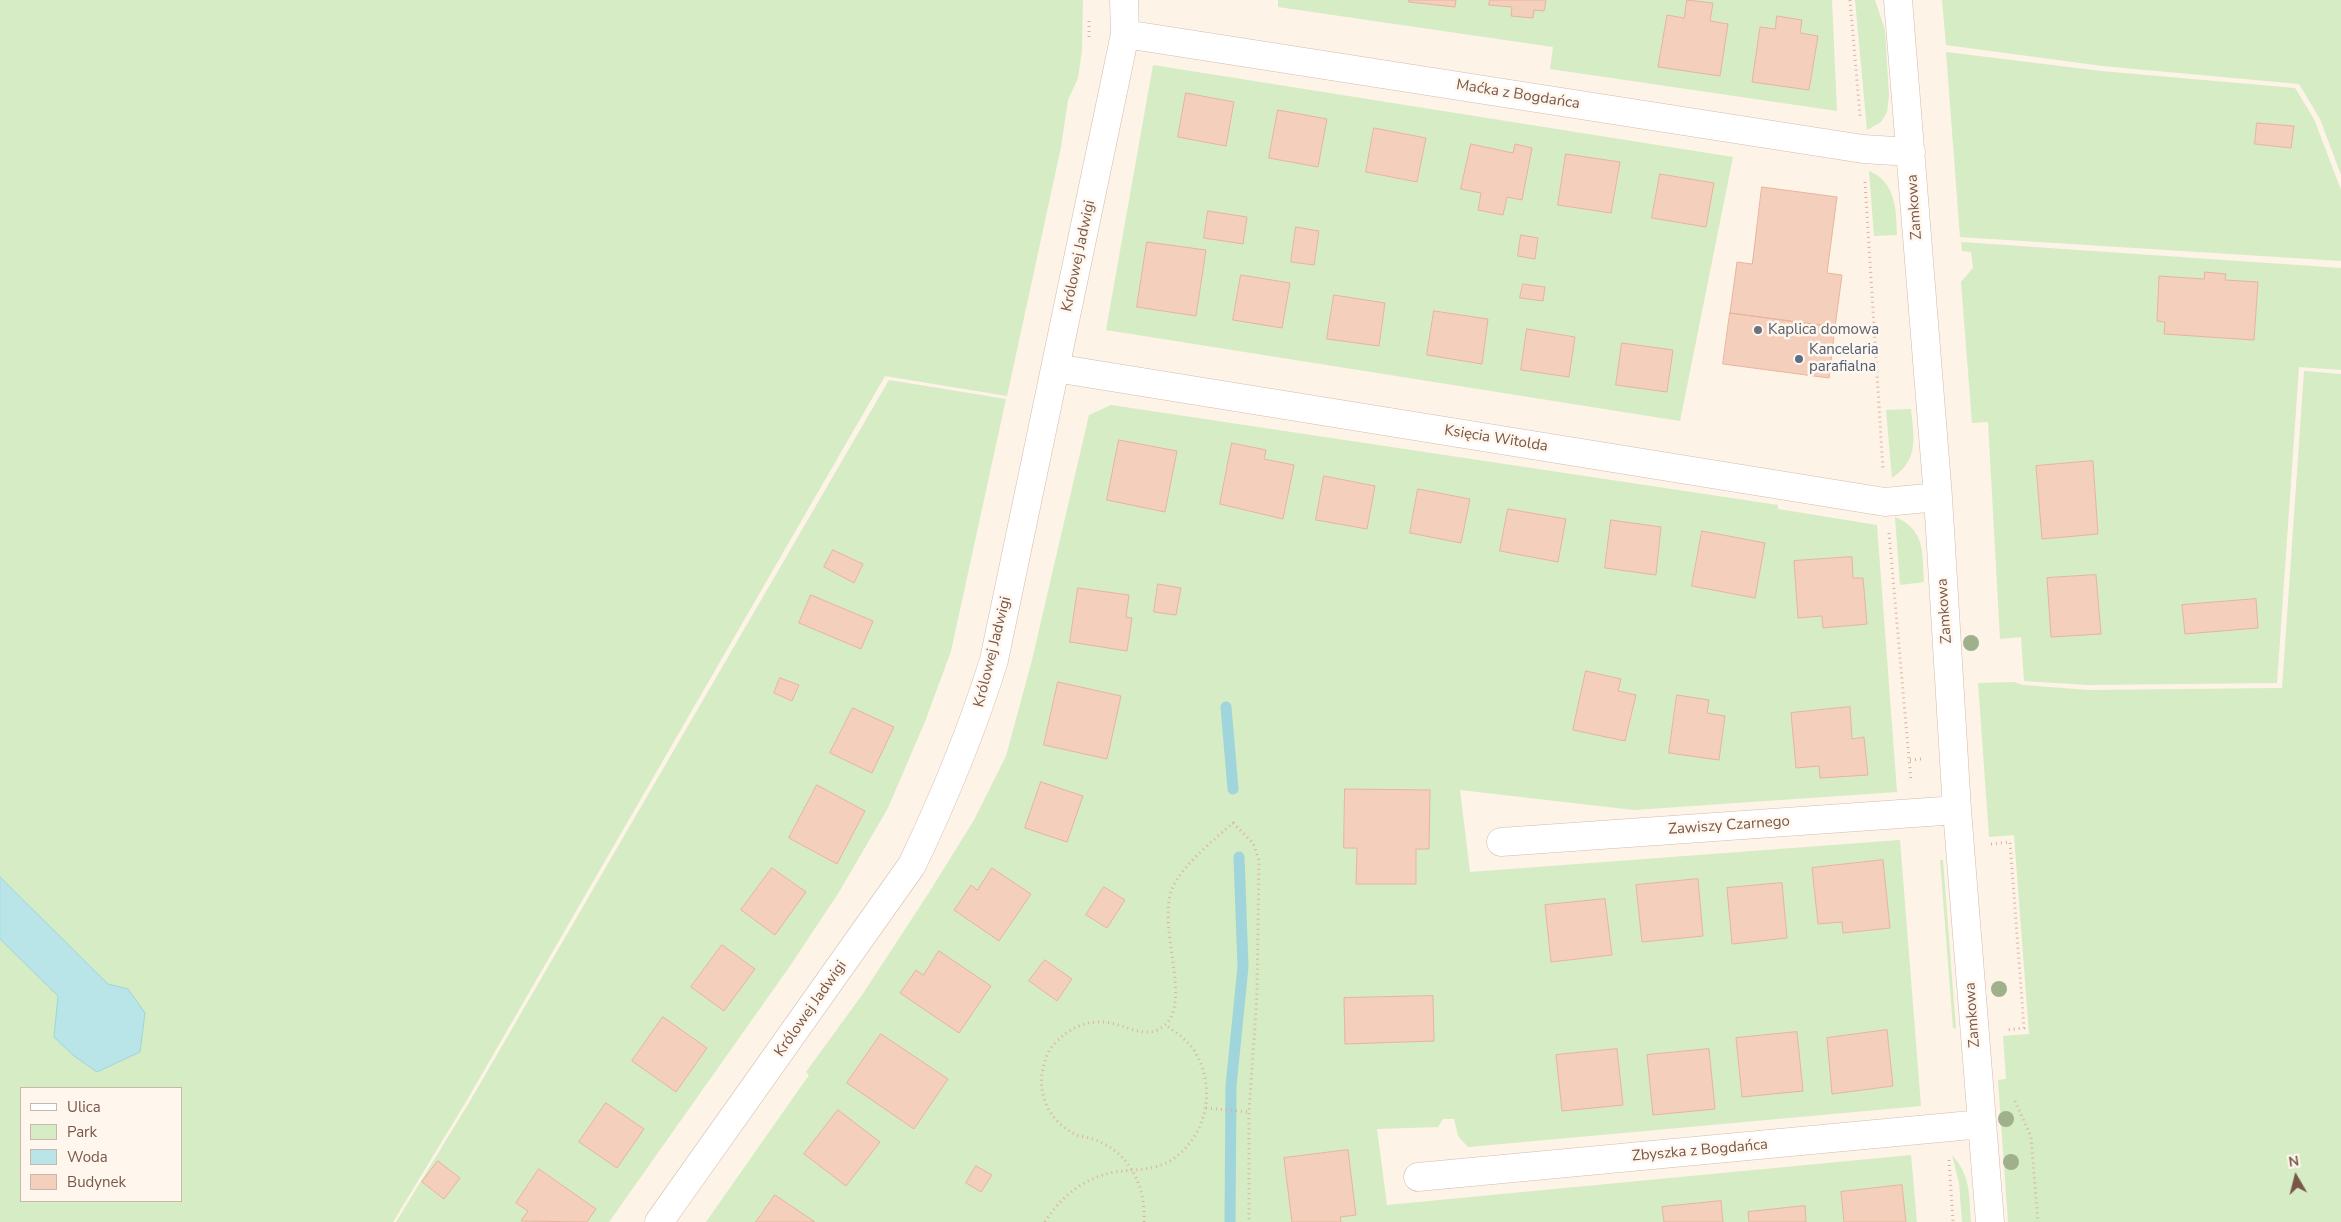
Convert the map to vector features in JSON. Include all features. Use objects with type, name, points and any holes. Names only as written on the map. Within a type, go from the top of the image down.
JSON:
[{"type":"street","name":"Królowej Jadwigi","points":[[659,1222],[912,865],[936,815],[974,723],[994,660],[1056,368],[1125,34],[1124,0]]},
{"type":"street","name":"Zamkowa","points":[[1898,0],[1938,497],[1957,810],[1990,1222]]},
{"type":"street","name":"Maćka z Bogdańca","points":[[1125,34],[1863,150],[1911,152]]},
{"type":"street","name":"Księcia Witolda","points":[[1056,368],[1885,502],[1938,497]]},
{"type":"street","name":"Zawiszy Czarnego","points":[[1501,842],[1957,810]]},
{"type":"street","name":"Zbyszka z Bogdańca","points":[[1418,1177],[1982,1124]]},
{"type":"path","points":[[1850,0],[1863,150],[1885,502],[1888,518],[1914,813]]},
{"type":"path","points":[[1088,45],[1090,18]]},
{"type":"path","points":[[1144,1222],[1142,1190],[1135,1171],[1110,1147],[1094,1139],[1076,1135],[1062,1126],[1051,1113],[1044,1098],[1041,1082],[1043,1066],[1050,1050],[1060,1038],[1074,1028],[1089,1023],[1106,1022],[1133,1031],[1150,1032],[1165,1025],[1175,1011],[1177,995],[1168,932],[1167,910],[1172,889],[1183,870],[1234,823],[1253,843],[1259,860],[1257,995],[1249,1112],[1249,1222]]},
{"type":"path","points":[[1045,1222],[1065,1197],[1080,1185],[1116,1172],[1152,1168],[1170,1161],[1184,1150],[1196,1136],[1206,1108],[1206,1082],[1202,1065],[1193,1049],[1180,1035],[1165,1025]]},
{"type":"path","points":[[2012,1095],[2031,1138],[2038,1222]]},
{"type":"path","points":[[1206,1108],[1249,1112]]},
{"type":"path","points":[[1946,1128],[1953,1222]]},
{"type":"green space","points":[[0,0],[1083,0],[1082,50],[1078,78],[1068,100],[1061,147],[1007,396],[885,376],[467,1100],[393,1222],[0,1222]]},
{"type":"green space","points":[[1278,0],[1832,0],[1837,111],[1550,69],[1553,47],[1278,7]]},
{"type":"green space","points":[[1855,0],[1875,0],[1885,30],[1889,96],[1887,112],[1881,122],[1867,130]]},
{"type":"green space","points":[[1942,0],[2341,0],[2341,175],[2320,119],[2299,84],[2102,66],[1946,45]]},
{"type":"green space","points":[[1946,52],[2101,71],[2295,88],[2314,119],[2341,190],[2341,261],[1960,237]]},
{"type":"green space","points":[[1153,65],[1733,157],[1680,421],[1106,330]]},
{"type":"green space","points":[[1869,171],[1885,182],[1893,197],[1897,235],[1874,236]]},
{"type":"green space","points":[[1961,242],[2341,268],[2341,370],[2299,367],[2277,683],[2088,685],[2024,681],[2021,637],[2000,639],[1988,422],[1972,423],[1961,282],[1973,268],[1971,252],[1962,251]]},
{"type":"green space","points":[[2304,371],[2341,374],[2341,1222],[2008,1222],[1998,1080],[2006,1079],[2003,1036],[2029,1034],[2014,835],[1989,837],[1978,683],[2014,682],[2023,685],[2089,690],[2282,688]]},
{"type":"green space","points":[[889,380],[1006,399],[951,651],[926,719],[888,808],[839,892],[790,966],[609,1222],[396,1222],[470,1101]]},
{"type":"green space","points":[[1111,405],[1778,505],[1778,509],[1877,525],[1897,792],[1634,810],[1460,790],[1470,872],[1900,840],[1921,1106],[1468,1147],[1458,1136],[1454,1119],[1443,1119],[1438,1127],[1377,1129],[1387,1205],[1911,1155],[1917,1222],[706,1222],[809,1075],[806,1072],[862,995],[930,891],[974,820],[1006,756],[1032,660],[1089,415]]},
{"type":"green space","points":[[1911,409],[1913,448],[1911,456],[1901,471],[1892,478],[1886,410]]},
{"type":"green space","points":[[1895,517],[1905,522],[1917,536],[1922,552],[1924,582],[1900,585]]},
{"type":"green space","points":[[1940,860],[1943,860],[1956,1029],[1953,1028]]},
{"type":"green space","points":[[1952,1155],[1966,1178],[1971,1222],[1962,1222],[1959,1183]]},
{"type":"water","points":[[0,877],[108,984],[128,989],[145,1013],[140,1052],[97,1072],[74,1056],[54,1037],[58,996],[0,939]]},
{"type":"building","points":[[1409,0],[1456,0],[1455,7],[1409,2]]},
{"type":"building","points":[[1490,0],[1546,0],[1544,11],[1534,10],[1533,18],[1511,16],[1512,7],[1489,5]]},
{"type":"building","points":[[1687,0],[1713,3],[1710,21],[1728,24],[1720,76],[1658,67],[1667,15],[1684,18]]},
{"type":"building","points":[[1777,16],[1802,20],[1800,33],[1818,36],[1809,90],[1752,82],[1760,27],[1775,29]]},
{"type":"building","points":[[1186,93],[1234,102],[1226,146],[1178,137]]},
{"type":"building","points":[[1278,110],[1327,119],[1318,167],[1269,158]]},
{"type":"building","points":[[2257,123],[2294,126],[2291,148],[2255,144]]},
{"type":"building","points":[[1374,128],[1426,138],[1417,182],[1366,172]]},
{"type":"building","points":[[1471,144],[1513,153],[1515,144],[1532,148],[1522,200],[1507,197],[1503,215],[1478,210],[1481,193],[1461,189]]},
{"type":"building","points":[[1566,154],[1620,162],[1611,213],[1558,205]]},
{"type":"building","points":[[1660,174],[1714,183],[1706,227],[1652,218]]},
{"type":"building","points":[[1762,187],[1837,197],[1827,273],[1842,275],[1835,327],[1730,313],[1737,262],[1752,264]]},
{"type":"building","points":[[1208,211],[1247,217],[1243,244],[1204,238]]},
{"type":"building","points":[[1296,227],[1319,231],[1314,265],[1291,262]]},
{"type":"building","points":[[1521,235],[1538,238],[1535,259],[1518,256]]},
{"type":"building","points":[[1147,242],[1206,250],[1196,316],[1137,307]]},
{"type":"building","points":[[2205,272],[2226,274],[2225,280],[2258,282],[2254,340],[2164,334],[2165,322],[2157,321],[2159,276],[2204,279]]},
{"type":"building","points":[[1241,275],[1290,283],[1282,328],[1233,320]]},
{"type":"building","points":[[1523,284],[1545,287],[1543,301],[1520,298]]},
{"type":"building","points":[[1334,295],[1385,303],[1379,346],[1327,339]]},
{"type":"building","points":[[1434,311],[1488,319],[1482,364],[1427,355]]},
{"type":"building","points":[[1730,313],[1835,327],[1829,378],[1723,364]]},
{"type":"building","points":[[1527,329],[1575,337],[1569,377],[1521,370]]},
{"type":"building","points":[[1622,343],[1673,350],[1667,392],[1616,385]]},
{"type":"building","points":[[1119,440],[1177,451],[1165,512],[1107,500]]},
{"type":"building","points":[[1232,443],[1266,450],[1264,459],[1294,465],[1283,519],[1220,504]]},
{"type":"building","points":[[2093,461],[2098,534],[2042,539],[2036,466]]},
{"type":"building","points":[[1324,476],[1375,486],[1367,529],[1316,520]]},
{"type":"building","points":[[1418,489],[1470,499],[1461,543],[1410,533]]},
{"type":"building","points":[[1508,509],[1566,519],[1558,562],[1500,551]]},
{"type":"building","points":[[1611,520],[1661,527],[1656,575],[1605,568]]},
{"type":"building","points":[[1702,531],[1765,543],[1755,598],[1692,586]]},
{"type":"building","points":[[833,550],[863,564],[854,583],[824,567]]},
{"type":"building","points":[[1852,557],[1853,578],[1863,578],[1867,624],[1823,628],[1822,616],[1798,618],[1794,561]]},
{"type":"building","points":[[2096,575],[2101,634],[2051,637],[2047,578]]},
{"type":"building","points":[[1158,584],[1181,588],[1176,615],[1154,612]]},
{"type":"building","points":[[1078,588],[1129,595],[1126,617],[1132,618],[1127,651],[1070,642]]},
{"type":"building","points":[[811,595],[873,621],[861,649],[799,623]]},
{"type":"building","points":[[2256,599],[2258,628],[2185,634],[2182,605]]},
{"type":"building","points":[[1586,671],[1621,679],[1618,691],[1636,695],[1625,741],[1573,730]]},
{"type":"building","points":[[780,678],[799,685],[792,701],[774,693]]},
{"type":"building","points":[[1058,682],[1121,696],[1107,759],[1044,745]]},
{"type":"building","points":[[1677,695],[1709,700],[1707,713],[1725,716],[1719,760],[1669,753]]},
{"type":"building","points":[[1850,707],[1852,739],[1864,737],[1868,775],[1820,778],[1819,766],[1796,768],[1791,713]]},
{"type":"building","points":[[853,708],[894,727],[872,773],[830,753]]},
{"type":"building","points":[[1041,782],[1083,796],[1067,842],[1025,828]]},
{"type":"building","points":[[817,785],[865,811],[837,864],[789,838]]},
{"type":"building","points":[[1345,789],[1430,790],[1429,849],[1416,849],[1416,884],[1356,884],[1357,848],[1344,848]]},
{"type":"building","points":[[1883,860],[1890,928],[1843,933],[1842,922],[1818,924],[1812,868]]},
{"type":"building","points":[[772,868],[806,892],[775,935],[741,910]]},
{"type":"building","points":[[992,868],[1031,894],[999,941],[954,910],[971,885],[977,890]]},
{"type":"building","points":[[1698,879],[1703,936],[1642,942],[1636,885]]},
{"type":"building","points":[[1782,883],[1787,938],[1732,944],[1727,888]]},
{"type":"building","points":[[1104,887],[1125,900],[1107,928],[1086,915]]},
{"type":"building","points":[[1605,899],[1612,955],[1551,962],[1545,905]]},
{"type":"building","points":[[722,945],[755,969],[724,1011],[691,987]]},
{"type":"building","points":[[939,951],[991,986],[959,1033],[900,993],[916,970],[923,975]]},
{"type":"building","points":[[1045,960],[1072,979],[1057,1001],[1029,981]]},
{"type":"building","points":[[1433,996],[1434,1041],[1345,1044],[1344,998]]},
{"type":"building","points":[[663,1017],[707,1048],[676,1092],[632,1061]]},
{"type":"building","points":[[1887,1030],[1893,1086],[1832,1094],[1827,1038]]},
{"type":"building","points":[[1797,1032],[1803,1091],[1742,1097],[1736,1038]]},
{"type":"building","points":[[881,1034],[948,1079],[914,1129],[847,1083]]},
{"type":"building","points":[[1617,1049],[1623,1105],[1562,1111],[1556,1055]]},
{"type":"building","points":[[1709,1049],[1715,1109],[1653,1115],[1647,1055]]},
{"type":"building","points":[[606,1103],[644,1129],[617,1168],[579,1142]]},
{"type":"building","points":[[838,1110],[880,1142],[846,1186],[804,1154]]},
{"type":"building","points":[[1348,1150],[1356,1215],[1340,1217],[1341,1222],[1292,1222],[1284,1158]]},
{"type":"building","points":[[438,1161],[460,1178],[444,1199],[422,1182]]},
{"type":"building","points":[[976,1166],[992,1175],[981,1192],[966,1183]]},
{"type":"building","points":[[539,1169],[596,1209],[587,1222],[521,1221],[528,1211],[516,1203]]},
{"type":"building","points":[[1902,1185],[1906,1222],[1844,1222],[1841,1192]]},
{"type":"building","points":[[775,1195],[815,1222],[756,1222]]},
{"type":"building","points":[[1721,1201],[1723,1222],[1664,1222],[1662,1207]]},
{"type":"building","points":[[1805,1206],[1806,1222],[1749,1222],[1748,1212]]},
{"type":"waterway","points":[[1226,707],[1233,789]]},
{"type":"waterway","points":[[1230,1222],[1231,1086],[1243,967],[1239,857]]},
{"type":"place","name":"Kaplica domowa","points":[[1758,330]]},
{"type":"place","name":"Kancelaria parafialna","points":[[1799,359]]}]
